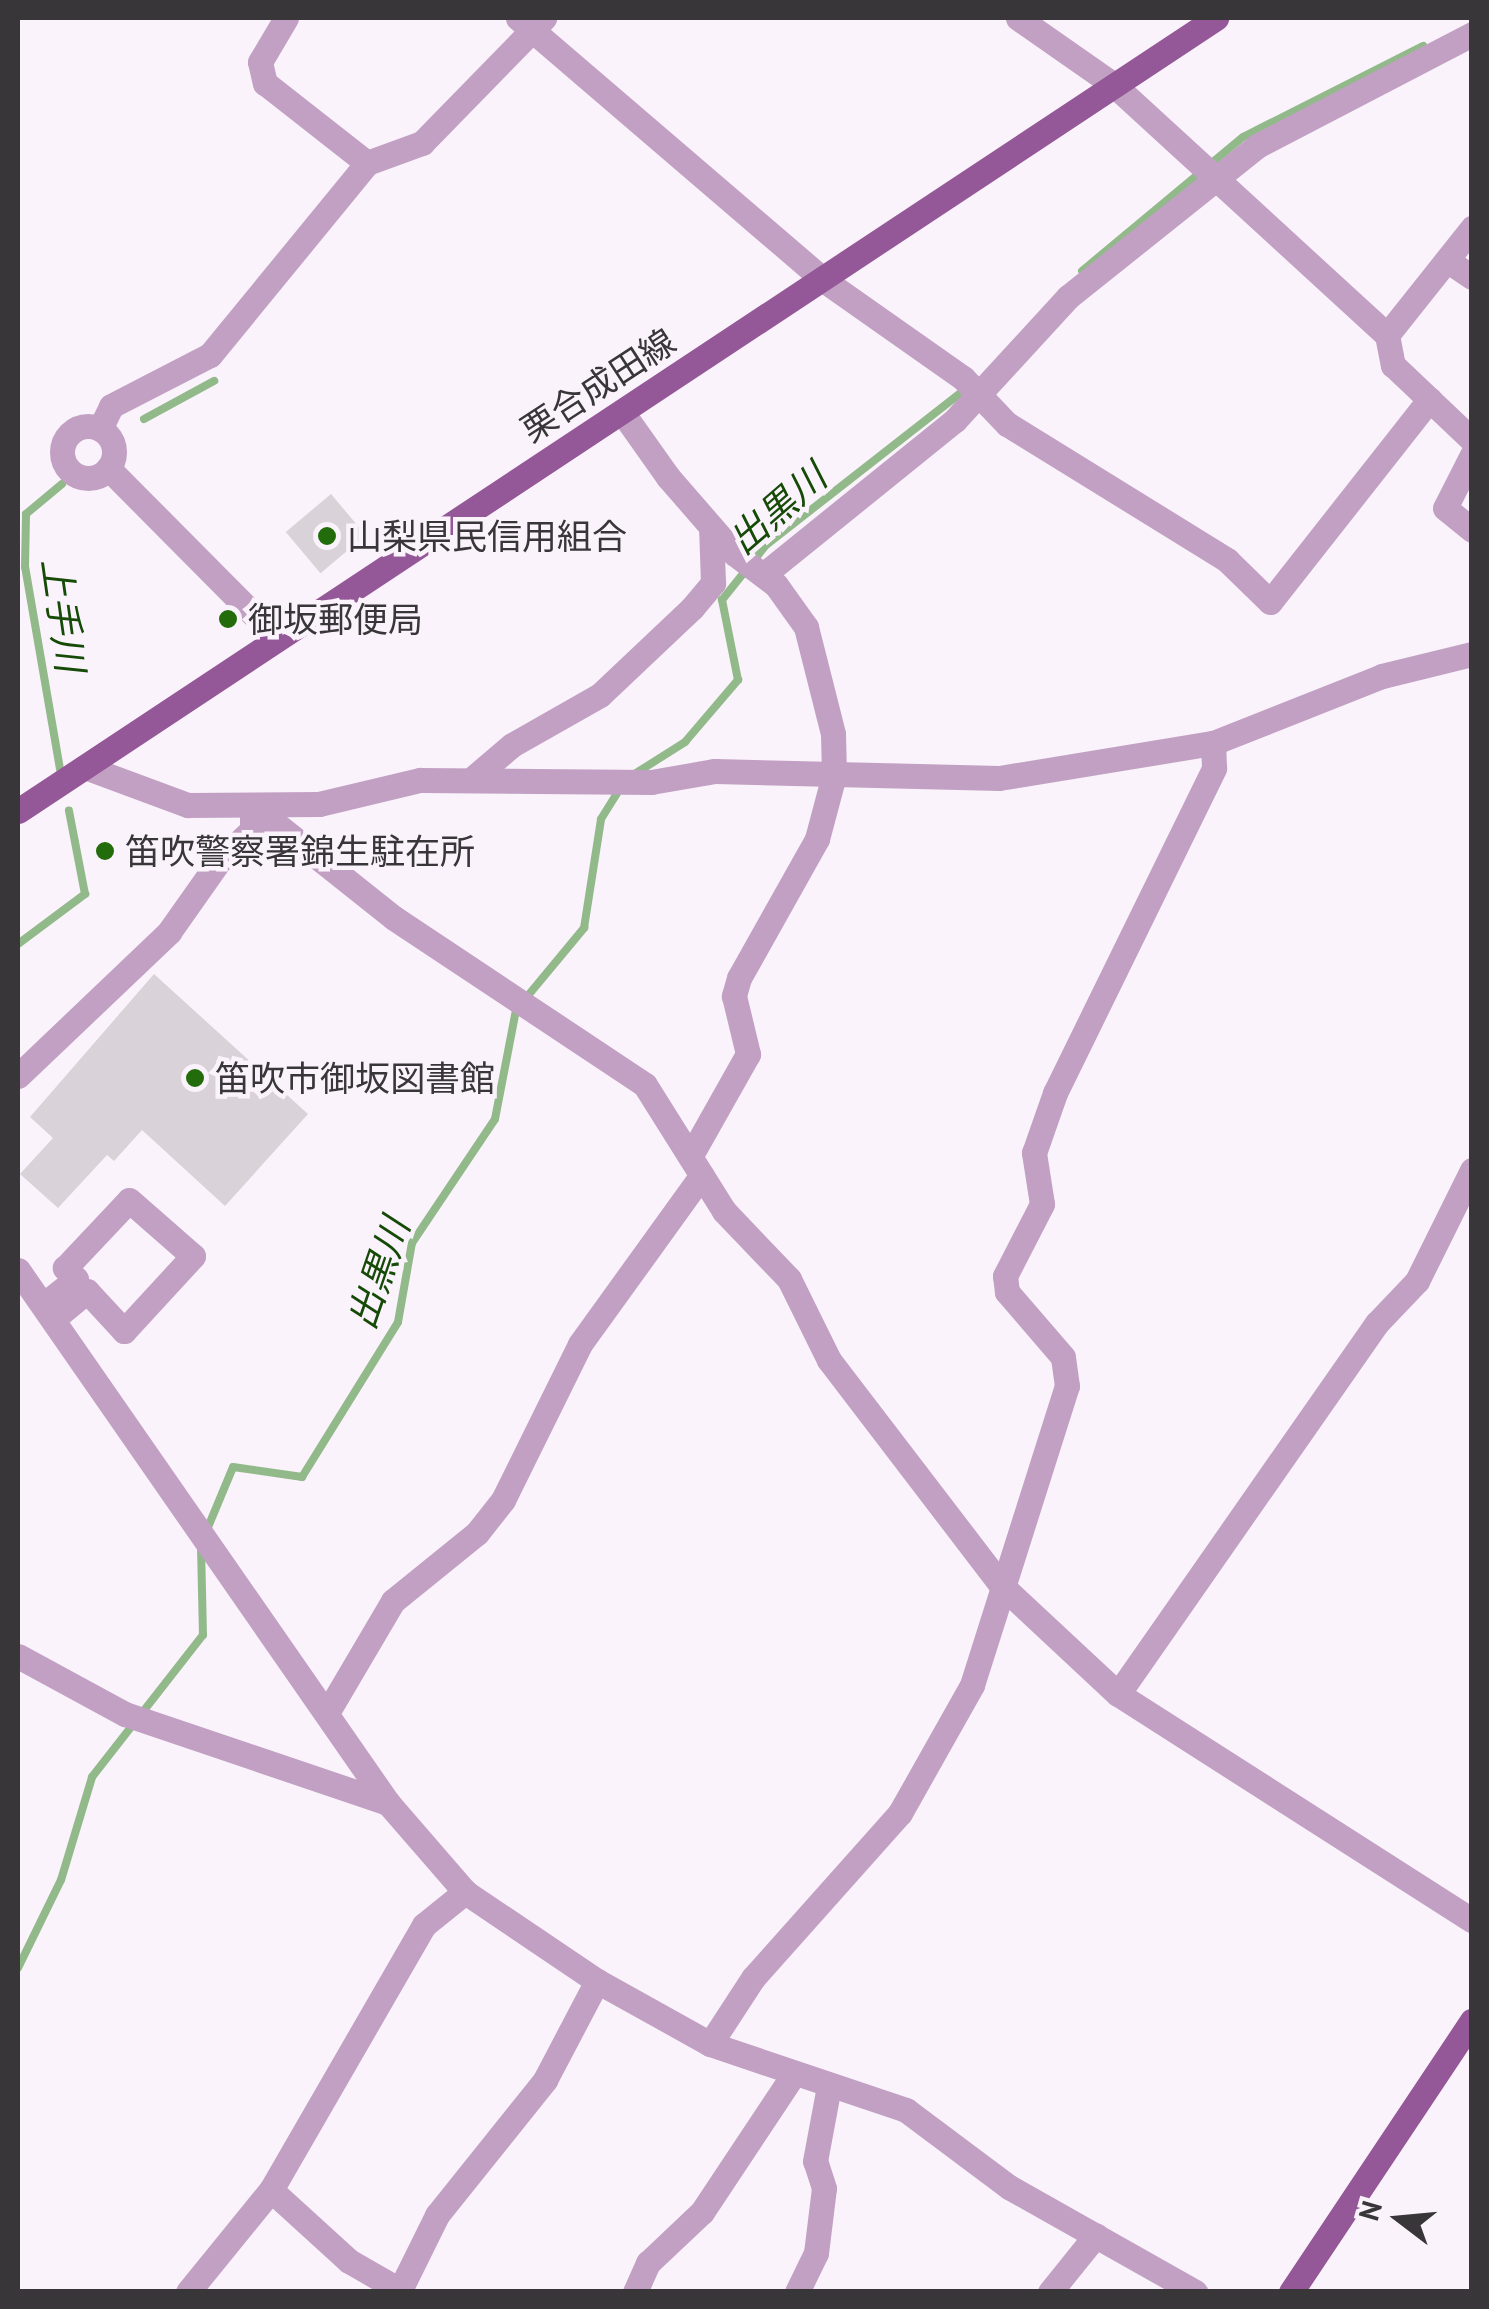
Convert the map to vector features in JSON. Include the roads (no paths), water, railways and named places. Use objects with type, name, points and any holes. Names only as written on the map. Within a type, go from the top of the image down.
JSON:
[{"type":"main road","name":"栗合成田線","points":[[18,812],[1216,18]]},
{"type":"main road","points":[[1291,2292],[1472,2020]]},
{"type":"street","points":[[286,18],[260,62],[265,84],[367,163]]},
{"type":"street","points":[[1018,18],[1114,85],[1387,335],[1393,365],[1472,440]]},
{"type":"street","points":[[100,429],[112,406],[210,356],[367,163],[422,144],[532,21],[825,280],[972,385],[1008,424],[1178,527],[1270,602],[1430,400]]},
{"type":"street","points":[[762,575],[1068,297],[1216,180],[1277,134],[1472,34]]},
{"type":"street","points":[[1387,335],[1472,228]]},
{"type":"street","points":[[1448,261],[1472,277]]},
{"type":"street","points":[[327,1713],[393,1601],[477,1533],[503,1500],[580,1344],[696,1165],[748,1054],[734,996],[739,978],[817,839],[834,775],[833,734],[806,628],[762,575],[711,528],[622,412]]},
{"type":"street","points":[[82,426],[100,429],[114,446],[108,468],[84,478],[63,462],[67,436],[82,426]]},
{"type":"street","points":[[1472,455],[1445,508],[1472,530]]},
{"type":"street","points":[[108,468],[278,638]]},
{"type":"street","points":[[472,779],[512,745],[600,696],[692,608],[713,584],[711,528]]},
{"type":"street","points":[[85,767],[188,805],[319,804],[420,780],[617,776],[648,782],[715,771],[999,778],[1213,744],[1382,676],[1472,654]]},
{"type":"street","points":[[710,2044],[753,1978],[924,1779],[972,1685],[1067,1386],[1063,1357],[1007,1292],[1005,1276],[1042,1204],[1034,1153],[1055,1093],[1214,768],[1213,744]]},
{"type":"street","points":[[18,792],[50,790]]},
{"type":"street","points":[[252,804],[394,918],[645,1085],[724,1211],[789,1278],[828,1360],[1002,1586],[1118,1694],[1472,1920]]},
{"type":"street","points":[[18,1076],[169,932],[218,860],[252,830],[252,804]]},
{"type":"street","points":[[1118,1694],[1367,1338],[1417,1281],[1472,1170]]},
{"type":"street","points":[[129,1200],[193,1256],[124,1331],[86,1291],[48,1312],[76,1279],[65,1268],[129,1200]]},
{"type":"street","points":[[18,1270],[388,1803],[465,1892],[597,1981],[710,2044],[906,2110],[1009,2186],[1195,2292]]},
{"type":"street","points":[[18,1656],[137,1718],[388,1803]]},
{"type":"street","points":[[188,2292],[271,2190],[424,1924],[465,1892]]},
{"type":"street","points":[[271,2190],[348,2261],[402,2291],[436,2214],[545,2080],[597,1981]]},
{"type":"street","points":[[635,2292],[648,2263],[702,2212],[793,2074]]},
{"type":"street","points":[[797,2292],[816,2253],[824,2188],[816,2160],[829,2086]]},
{"type":"street","points":[[1050,2292],[1096,2234]]},
{"type":"waterway","name":"出黒川","points":[[1082,271],[1243,137],[1423,46]]},
{"type":"waterway","name":"上手川","points":[[144,419],[214,381]]},
{"type":"waterway","name":"出黒川","points":[[633,775],[685,742],[738,680],[722,600],[766,545],[967,388]]},
{"type":"waterway","name":"上手川","points":[[60,769],[25,567],[26,514],[62,484]]},
{"type":"waterway","name":"出黒川","points":[[206,1532],[233,1467],[302,1477],[398,1322],[412,1243],[495,1119],[516,1010],[584,928],[601,819],[620,788]]},
{"type":"waterway","name":"上手川","points":[[18,944],[85,894],[69,811]]},
{"type":"waterway","name":"出黒川","points":[[18,1968],[61,1880],[92,1777],[203,1635],[201,1545]]},
{"type":"place","name":"山梨県民信用組合","points":[[327,536]]},
{"type":"place","name":"御坂郵便局","points":[[228,619]]},
{"type":"place","name":"笛吹警察署錦生駐在所","points":[[105,851]]},
{"type":"place","name":"笛吹市御坂図書館","points":[[195,1078]]}]
